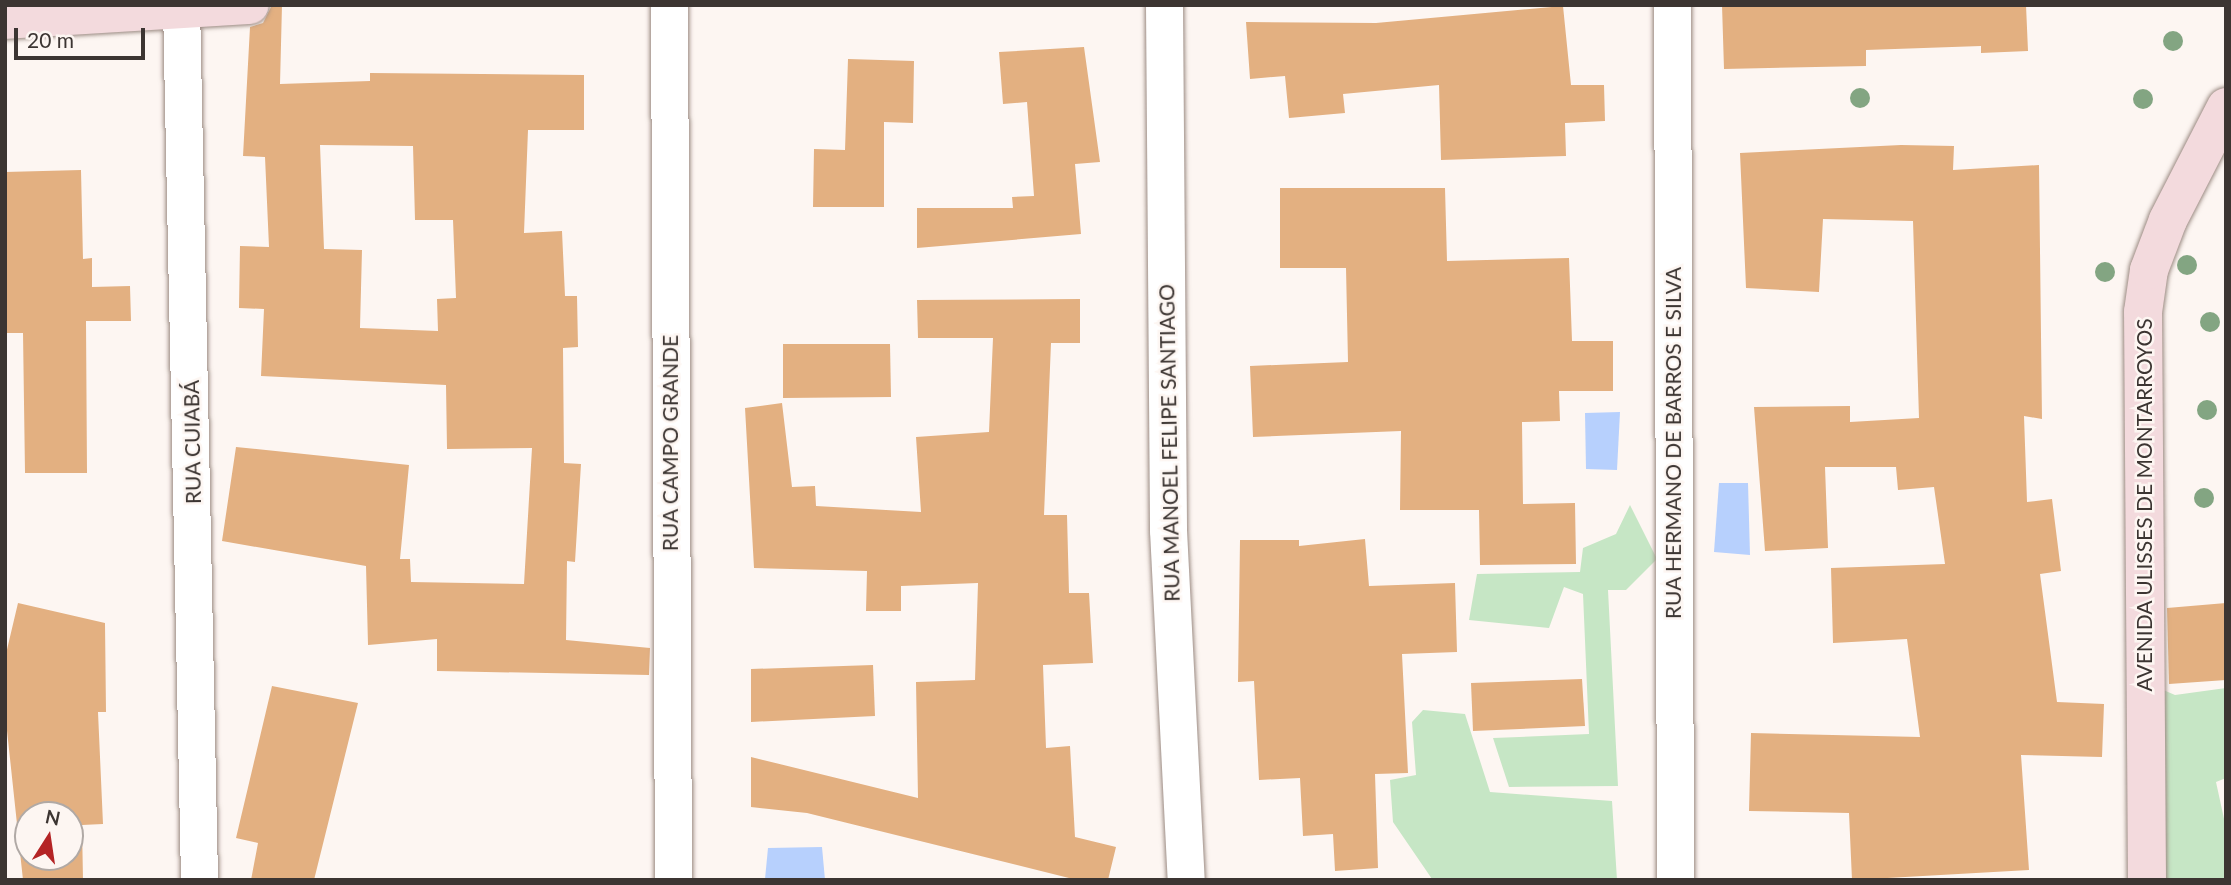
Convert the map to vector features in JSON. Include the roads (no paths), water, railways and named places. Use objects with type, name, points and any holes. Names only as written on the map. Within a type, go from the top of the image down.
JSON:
[{"type":"street","points":[[5,20],[181,7],[250,5]]},
{"type":"street","name":"RUA CAMPO GRANDE","points":[[669,5],[673,880]]},
{"type":"street","name":"RUA MANOEL FELIPE SANTIAGO","points":[[1164,5],[1168,530],[1186,880]]},
{"type":"street","name":"RUA HERMANO DE BARROS E SILVA","points":[[1672,5],[1675,880]]},
{"type":"street","name":"RUA CUIABÁ","points":[[181,7],[200,880]]},
{"type":"street","name":"AVENIDA ULISSES DE MONTARROYOS","points":[[2147,880],[2143,312],[2149,270],[2168,220],[2226,107]]},
{"type":"water","points":[[1620,412],[1617,470],[1586,469],[1585,413]]},
{"type":"water","points":[[1719,483],[1748,483],[1750,555],[1714,552]]},
{"type":"water","points":[[822,847],[825,880],[765,879],[768,848]]}]
